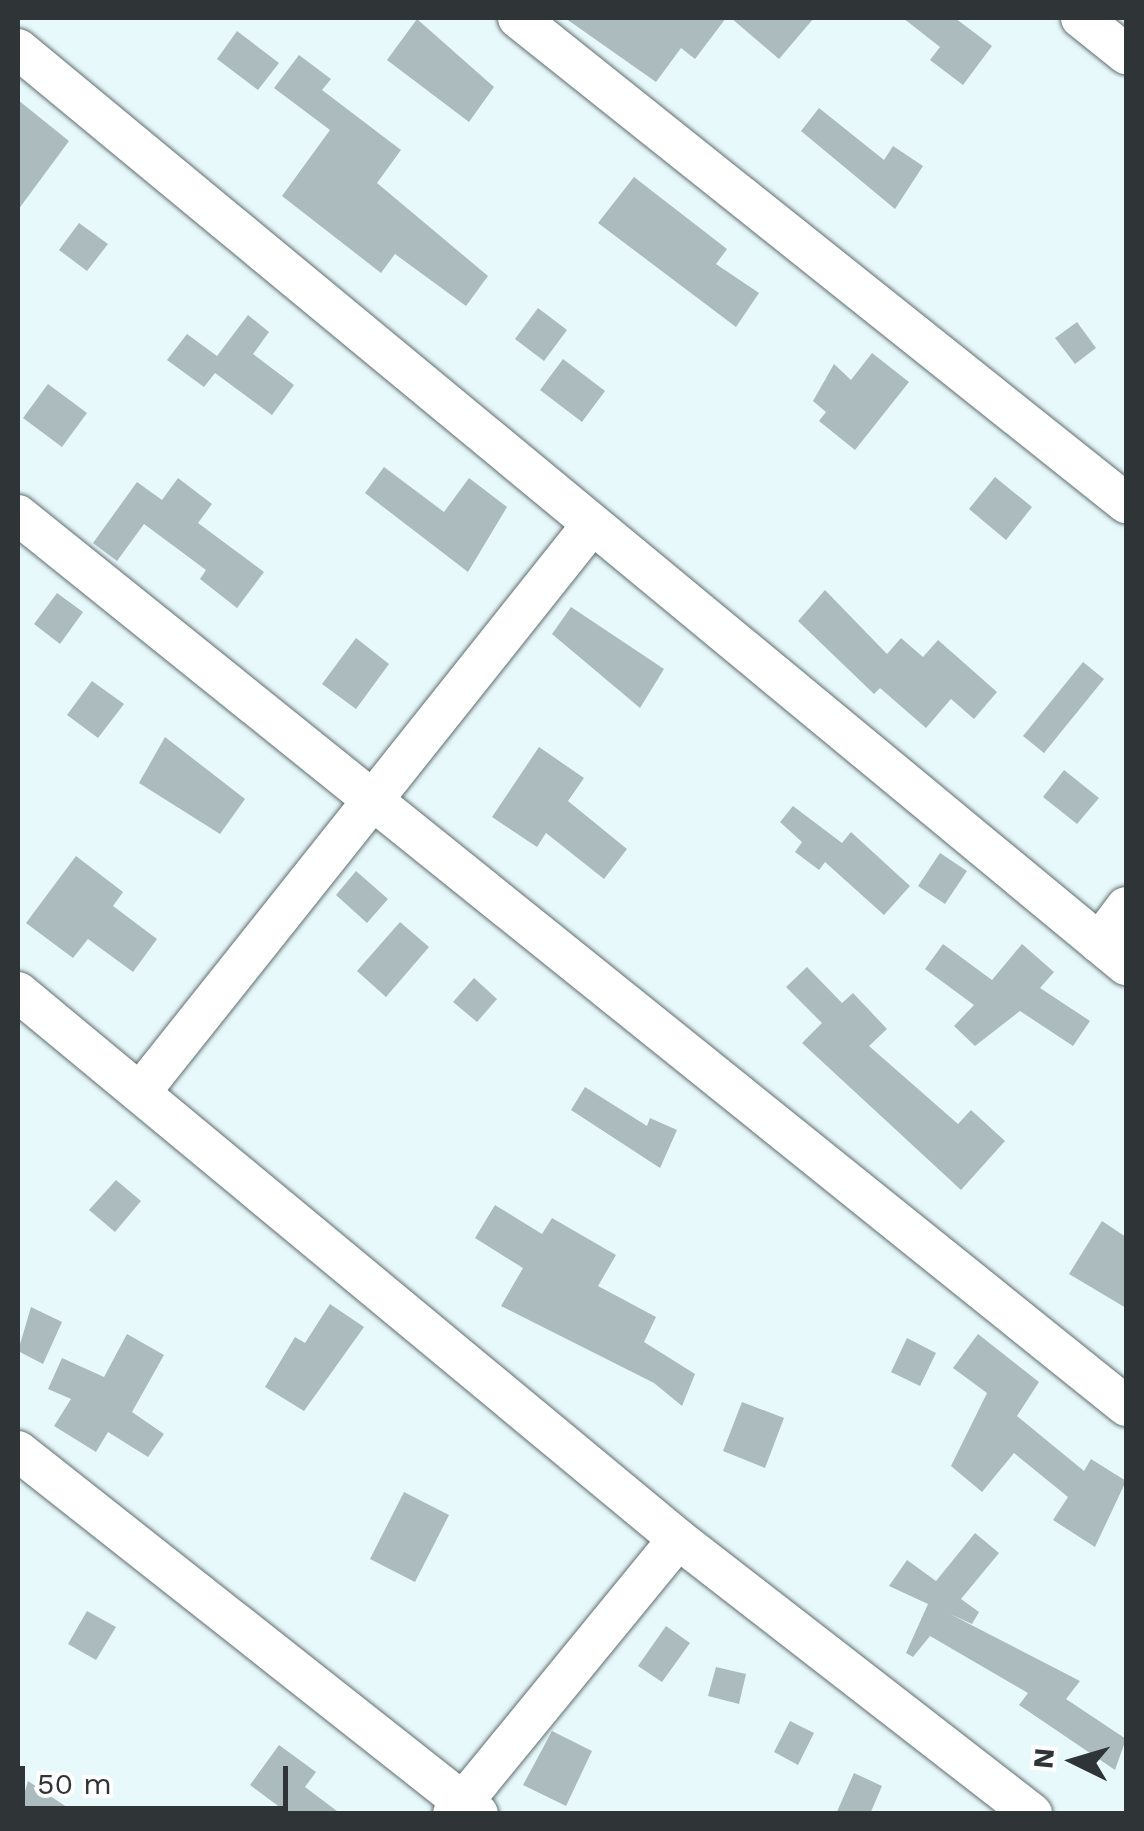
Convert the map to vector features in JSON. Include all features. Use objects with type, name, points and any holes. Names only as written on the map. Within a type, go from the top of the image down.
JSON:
[{"type":"street","points":[[518,18],[1126,504]]},
{"type":"street","points":[[1081,18],[1126,54]]},
{"type":"street","points":[[18,49],[590,527],[1113,954],[1126,907]]},
{"type":"street","points":[[18,515],[368,804],[1126,1406]]},
{"type":"street","points":[[142,1090],[590,527]]},
{"type":"street","points":[[18,992],[142,1090],[678,1539],[1032,1814]]},
{"type":"street","points":[[18,1450],[465,1809],[678,1539]]},
{"type":"building","points":[[565,18],[726,18],[695,59],[681,48],[656,82]]},
{"type":"building","points":[[731,18],[814,18],[779,59]]},
{"type":"building","points":[[903,18],[955,18],[992,46],[963,85],[930,60],[940,47]]},
{"type":"building","points":[[417,19],[494,87],[469,122],[387,60]]},
{"type":"building","points":[[237,31],[279,63],[258,90],[217,59]]},
{"type":"building","points":[[299,55],[331,79],[322,90],[401,150],[377,183],[488,276],[466,306],[395,254],[381,273],[282,196],[330,130],[274,88]]},
{"type":"building","points":[[18,100],[69,141],[18,210]]},
{"type":"building","points":[[819,108],[884,160],[893,146],[923,166],[895,209],[801,131]]},
{"type":"building","points":[[634,177],[727,249],[716,264],[759,293],[736,327],[598,223]]},
{"type":"building","points":[[79,223],[108,244],[87,271],[59,250]]},
{"type":"building","points":[[538,308],[567,330],[544,361],[515,339]]},
{"type":"building","points":[[248,315],[269,332],[253,354],[294,385],[272,415],[215,373],[204,387],[167,360],[187,334],[217,356]]},
{"type":"building","points":[[1077,322],[1096,348],[1075,364],[1055,338]]},
{"type":"building","points":[[872,353],[909,382],[855,450],[819,421],[826,412],[813,401],[834,364],[851,380]]},
{"type":"building","points":[[563,359],[605,391],[582,422],[540,390]]},
{"type":"building","points":[[48,384],[87,413],[62,447],[23,418]]},
{"type":"building","points":[[384,467],[444,512],[469,478],[507,507],[468,572],[365,493]]},
{"type":"building","points":[[995,477],[1032,507],[1006,540],[969,509]]},
{"type":"building","points":[[178,478],[212,504],[198,523],[264,572],[237,608],[200,579],[206,570],[144,524],[117,561],[93,543],[137,482],[162,500]]},
{"type":"building","points":[[825,590],[887,654],[901,638],[923,657],[938,640],[997,692],[974,719],[951,699],[926,728],[880,688],[874,694],[798,621]]},
{"type":"building","points":[[57,593],[83,612],[60,644],[34,624]]},
{"type":"building","points":[[571,607],[664,669],[640,708],[552,634]]},
{"type":"building","points":[[356,638],[389,664],[356,709],[322,684]]},
{"type":"building","points":[[1083,662],[1104,679],[1044,753],[1023,736]]},
{"type":"building","points":[[92,681],[124,704],[98,738],[67,715]]},
{"type":"building","points":[[165,737],[245,799],[220,834],[139,783]]},
{"type":"building","points":[[539,747],[584,778],[568,801],[627,849],[604,879],[546,833],[537,847],[492,817]]},
{"type":"building","points":[[1064,770],[1099,798],[1077,824],[1043,797]]},
{"type":"building","points":[[793,806],[842,843],[851,832],[910,886],[884,915],[825,862],[819,870],[795,852],[802,842],[780,822]]},
{"type":"building","points":[[940,853],[967,871],[945,904],[918,886]]},
{"type":"building","points":[[76,856],[123,892],[113,906],[157,939],[133,972],[88,939],[73,958],[26,923]]},
{"type":"building","points":[[356,871],[388,899],[367,923],[336,895]]},
{"type":"building","points":[[400,922],[429,947],[386,997],[357,971]]},
{"type":"building","points":[[943,944],[992,980],[1022,944],[1054,972],[1040,988],[1090,1021],[1073,1046],[1020,1011],[975,1046],[954,1026],[974,1005],[925,969]]},
{"type":"building","points":[[807,967],[842,1003],[853,993],[887,1029],[869,1046],[958,1124],[971,1110],[1005,1141],[961,1190],[802,1043],[822,1023],[786,987]]},
{"type":"building","points":[[474,978],[497,999],[477,1022],[453,1002]]},
{"type":"building","points":[[585,1087],[647,1126],[650,1118],[677,1130],[660,1168],[571,1110]]},
{"type":"building","points":[[116,1180],[141,1201],[115,1232],[89,1210]]},
{"type":"building","points":[[495,1205],[542,1234],[552,1218],[616,1255],[598,1286],[656,1317],[644,1342],[695,1374],[682,1406],[654,1383],[501,1306],[523,1268],[475,1238]]},
{"type":"building","points":[[1102,1221],[1126,1237],[1126,1308],[1069,1274]]},
{"type":"building","points":[[330,1304],[364,1327],[304,1411],[265,1387],[295,1337],[305,1343]]},
{"type":"building","points":[[31,1307],[62,1322],[43,1364],[18,1351]]},
{"type":"building","points":[[127,1334],[164,1355],[132,1412],[164,1434],[148,1457],[108,1432],[96,1452],[54,1426],[71,1399],[48,1389],[62,1358],[104,1377]]},
{"type":"building","points":[[978,1334],[1039,1382],[1017,1416],[1084,1471],[1091,1459],[1126,1481],[1095,1547],[1053,1520],[1068,1497],[1014,1453],[982,1492],[951,1466],[987,1393],[953,1368]]},
{"type":"building","points":[[907,1338],[936,1353],[920,1386],[891,1372]]},
{"type":"building","points":[[742,1402],[784,1418],[765,1468],[723,1451]]},
{"type":"building","points":[[404,1492],[449,1515],[415,1582],[370,1559]]},
{"type":"building","points":[[975,1533],[999,1553],[961,1599],[979,1612],[972,1624],[950,1614],[1080,1681],[1066,1699],[1126,1739],[1115,1770],[1019,1705],[1028,1693],[930,1636],[913,1657],[906,1653],[928,1604],[889,1586],[907,1560],[936,1581]]},
{"type":"building","points":[[87,1611],[116,1627],[96,1660],[68,1644]]},
{"type":"building","points":[[666,1626],[690,1643],[662,1682],[638,1666]]},
{"type":"building","points":[[716,1667],[746,1674],[739,1704],[708,1696]]},
{"type":"building","points":[[790,1721],[814,1733],[798,1765],[774,1752]]},
{"type":"building","points":[[552,1731],[592,1751],[566,1806],[523,1785]]},
{"type":"building","points":[[279,1745],[316,1772],[305,1787],[341,1814],[289,1814],[250,1785]]},
{"type":"building","points":[[854,1773],[882,1786],[870,1814],[836,1814]]},
{"type":"building","points":[[28,1781],[77,1814],[18,1814]]}]
